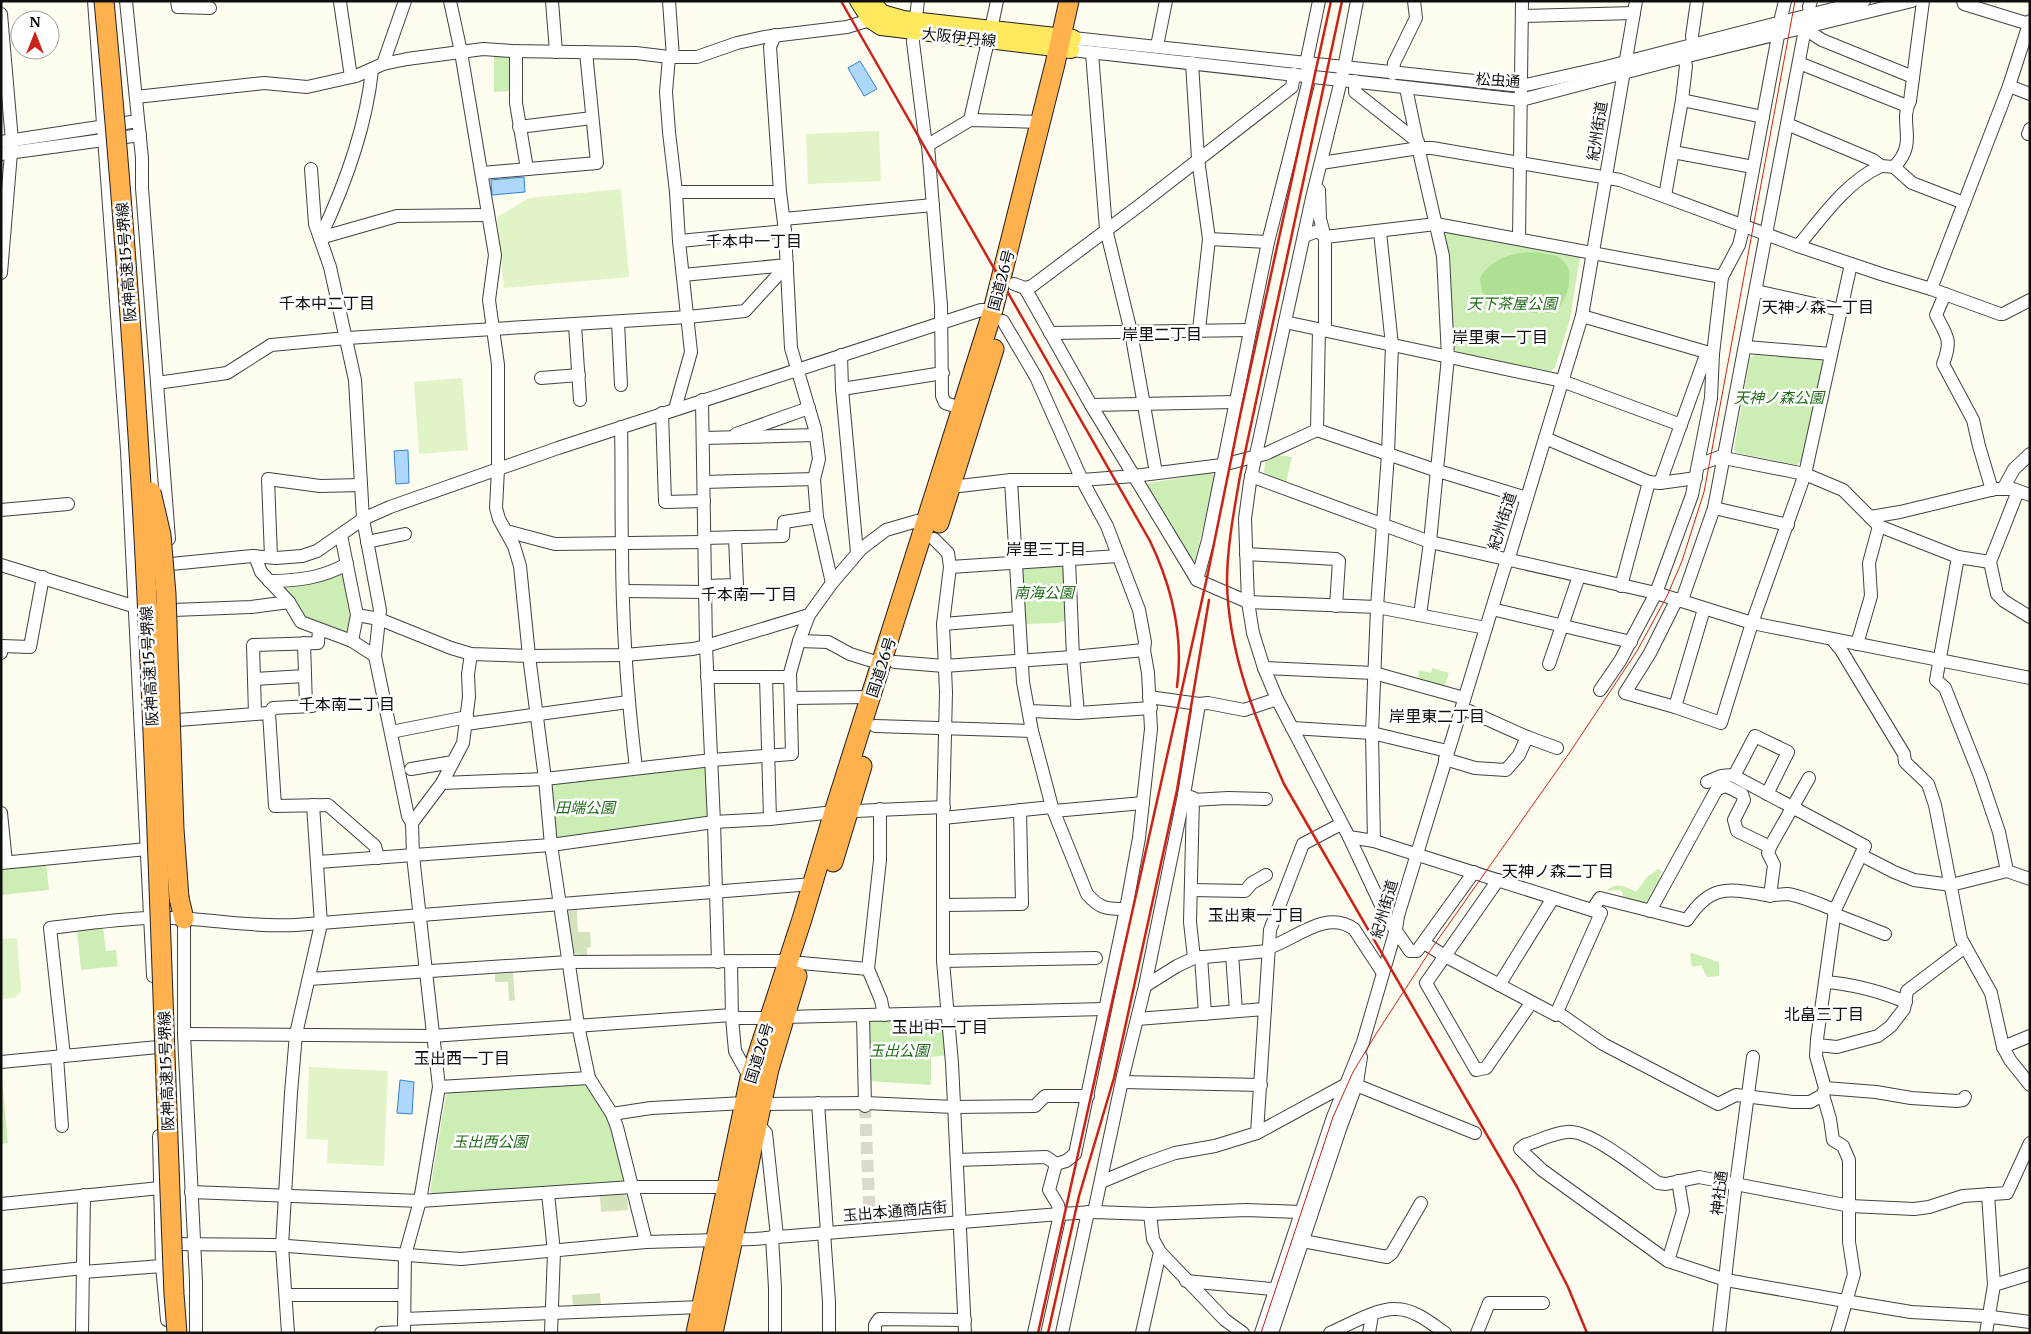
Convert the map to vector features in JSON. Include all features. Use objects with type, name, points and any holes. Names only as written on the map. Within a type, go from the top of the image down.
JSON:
[{"type":"highway","name":"阪神高速15号堺線","points":[[104,1],[119,157],[142,502],[166,1048],[175,1333]]},
{"type":"highway","name":"阪神高速15号堺線","points":[[116,1],[151,492],[161,692],[182,1228],[190,1333]]},
{"type":"highway","name":"国道26号","points":[[795,962],[813,884],[875,726],[888,663],[926,521],[962,408],[998,316],[1019,286],[1066,44],[1069,1]]},
{"type":"highway","name":"国道26号","points":[[696,1333],[701,1307],[723,1240],[757,1123],[750,1078],[777,1018],[795,962],[841,811],[871,697],[888,663],[951,487],[998,316],[1040,122],[1082,1]]},
{"type":"highway","points":[[151,492],[161,535],[166,594],[174,829],[179,898],[184,919]]},
{"type":"highway","name":"国道26号","points":[[713,1333],[723,1240],[726,1187],[753,1103],[768,1069],[777,1018]]},
{"type":"main road","points":[[858,1],[870,20]]},
{"type":"main road","name":"大阪伊丹線","points":[[872,1],[882,13],[915,27]]},
{"type":"main road","name":"大阪伊丹線","points":[[870,20],[881,27],[915,27],[1066,44]]},
{"type":"street","points":[[94,1],[128,452],[158,1047],[161,1244],[168,1333]]},
{"type":"street","points":[[126,1],[140,135],[171,564],[185,882],[184,1034],[196,1281],[196,1333]]},
{"type":"street","points":[[177,1],[178,8],[210,8]]},
{"type":"street","points":[[320,238],[340,195],[355,154],[370,88],[405,1]]},
{"type":"street","points":[[450,1],[462,52],[495,255],[489,300],[498,365],[496,508],[499,519],[514,546],[520,566],[529,656],[546,779],[551,845],[578,1025],[589,1078],[612,1114],[646,1242]]},
{"type":"street","points":[[552,1],[556,52]]},
{"type":"street","points":[[669,1],[671,57],[666,92],[691,352],[675,409]]},
{"type":"street","points":[[918,1],[913,42],[924,138],[928,145],[933,205],[942,322],[942,396],[945,403],[962,408]]},
{"type":"street","points":[[970,120],[997,1]]},
{"type":"street","points":[[1157,46],[1166,1]]},
{"type":"street","points":[[1196,580],[1208,540],[1268,242],[1308,70],[1319,1]]},
{"type":"street","points":[[1357,1],[1252,476],[1245,519],[1248,602],[1253,633],[1264,668],[1277,699],[1349,837],[1387,918],[1410,951],[1417,951],[1424,943],[1474,872]]},
{"type":"street","points":[[1393,74],[1394,63],[1416,18],[1414,1]]},
{"type":"street","points":[[1519,239],[1522,1]]},
{"type":"street","points":[[1693,43],[1692,36],[1697,1]]},
{"type":"street","points":[[1780,22],[1784,1]]},
{"type":"street","name":"松虫通","points":[[1066,44],[1157,46],[1342,74],[1393,74],[1521,86],[1780,22],[1811,7],[1864,1]]},
{"type":"street","name":"松虫通","points":[[1342,74],[1355,81],[1520,100],[1622,75],[1684,57],[1778,36],[1912,1]]},
{"type":"street","points":[[1894,167],[1903,158],[1907,146],[1907,106],[1910,101],[1924,1]]},
{"type":"street","points":[[1930,288],[2025,49],[2029,22],[1964,4],[1963,1]]},
{"type":"street","points":[[340,2],[351,78]]},
{"type":"street","points":[[1522,16],[1635,7]]},
{"type":"street","name":"紀州街道","points":[[1272,1333],[1281,1290],[1351,1085],[1396,929],[1398,916],[1446,755],[1510,554],[1582,316],[1635,7]]},
{"type":"street","points":[[1,14],[6,148],[1,273]]},
{"type":"street","points":[[136,97],[264,83],[307,86],[351,78],[377,67],[418,57],[483,49],[636,53],[671,57],[697,57],[737,43],[775,35],[847,27],[870,20]]},
{"type":"street","points":[[1851,264],[1805,474],[1752,623],[1721,723],[1675,707],[1625,693],[1680,600],[1714,508],[1805,29],[1822,40],[1913,77]]},
{"type":"street","points":[[775,35],[770,47],[787,265],[791,348],[816,436],[819,459],[814,479],[817,517],[832,583]]},
{"type":"street","points":[[1600,690],[1631,642],[1656,593],[1677,540],[1696,478],[1711,398],[1710,353],[1722,277],[1739,245],[1744,225],[1778,36]]},
{"type":"street","name":"松虫通","points":[[1066,44],[1092,53],[1294,74],[1308,70]]},
{"type":"street","points":[[516,51],[516,103],[527,169]]},
{"type":"street","points":[[482,173],[597,163],[586,52]]},
{"type":"street","points":[[1092,53],[1106,229],[1131,332],[1156,473]]},
{"type":"street","points":[[1665,196],[1682,100],[1686,66],[1684,57]]},
{"type":"street","points":[[1192,63],[1198,159],[1209,239],[1199,330]]},
{"type":"street","points":[[1799,63],[1907,106]]},
{"type":"street","points":[[1019,286],[1032,286],[1140,205],[1292,86],[1294,74]]},
{"type":"street","points":[[1355,81],[1355,92],[1419,145]]},
{"type":"street","points":[[2009,86],[2030,94]]},
{"type":"street","points":[[1406,88],[1443,256],[1448,357],[1435,470],[1430,542],[1420,615]]},
{"type":"street","points":[[1682,100],[1763,117]]},
{"type":"street","points":[[519,127],[592,118]]},
{"type":"street","points":[[928,145],[970,120],[1040,122]]},
{"type":"street","points":[[6,148],[104,126],[138,121]]},
{"type":"street","points":[[1787,124],[1872,160],[1881,166],[1894,167],[1912,183],[1964,203]]},
{"type":"street","points":[[6,148],[105,140],[140,135]]},
{"type":"street","points":[[1320,168],[1419,145],[1606,177],[1665,196],[1798,246],[1880,274],[1930,288],[2000,314],[2030,300]]},
{"type":"street","points":[[1673,152],[1753,168]]},
{"type":"street","points":[[1798,246],[1840,197],[1856,183],[1881,166]]},
{"type":"street","points":[[1317,430],[1325,237],[1320,219],[1320,168]]},
{"type":"street","points":[[311,169],[315,224],[330,267],[348,338],[355,380],[363,519],[380,610],[375,656],[408,816],[412,823],[413,856],[419,915],[439,1087],[420,1201],[405,1255],[405,1332],[381,1333]]},
{"type":"street","points":[[676,192],[780,192]]},
{"type":"street","points":[[679,241],[933,205]]},
{"type":"street","points":[[320,238],[397,216],[488,215]]},
{"type":"street","points":[[1304,236],[1318,231],[1325,237],[1436,224],[1722,277]]},
{"type":"street","points":[[1374,841],[1372,733],[1374,673],[1388,454],[1392,344],[1380,232]]},
{"type":"street","points":[[1209,239],[1268,242]]},
{"type":"street","points":[[157,383],[227,374],[271,345],[348,338],[618,322],[745,312],[787,265]]},
{"type":"street","points":[[683,276],[787,265]]},
{"type":"street","points":[[1019,286],[1050,333],[1196,580],[1248,602],[1377,608],[1486,628]]},
{"type":"street","points":[[1756,291],[1841,310]]},
{"type":"street","points":[[1945,294],[1936,316],[1947,336],[1949,347],[1943,364],[1973,420],[1979,446],[1998,489]]},
{"type":"street","points":[[171,564],[255,556],[302,556],[317,551],[363,519],[498,469],[662,413],[981,310],[998,316],[1036,377],[1082,480],[1107,526],[1139,610],[1145,642],[1144,650],[1150,702],[1151,729],[1143,803],[1126,909],[1104,1009],[1088,1096],[1075,1154],[1066,1161],[1056,1164]]},
{"type":"street","points":[[1582,316],[1710,353]]},
{"type":"street","points":[[618,322],[622,385]]},
{"type":"street","points":[[1285,322],[1562,382],[1681,425]]},
{"type":"street","points":[[575,324],[580,400]]},
{"type":"street","points":[[1050,333],[1250,330]]},
{"type":"street","points":[[1746,347],[1831,354]]},
{"type":"street","points":[[1621,586],[1655,482],[1681,425],[1710,353]]},
{"type":"street","points":[[842,355],[842,390],[857,553]]},
{"type":"street","points":[[842,390],[943,373]]},
{"type":"street","points":[[540,378],[578,375]]},
{"type":"street","points":[[702,400],[706,646],[712,760],[718,962]]},
{"type":"street","points":[[1091,405],[1235,402]]},
{"type":"street","points":[[727,437],[809,408]]},
{"type":"street","points":[[662,413],[665,502],[704,501]]},
{"type":"street","points":[[621,427],[625,655],[628,702],[636,768]]},
{"type":"street","points":[[951,487],[1011,480],[1082,480],[1134,476],[1222,465],[1256,456],[1317,430],[1435,470],[1527,498]]},
{"type":"street","points":[[703,438],[816,436]]},
{"type":"street","points":[[1545,438],[1655,482],[1696,478]]},
{"type":"street","points":[[1998,489],[2014,469],[2030,454]]},
{"type":"street","points":[[1698,464],[1724,457],[1805,474],[1842,490],[1874,521],[1958,557],[1990,562]]},
{"type":"street","points":[[1252,476],[1430,542],[1656,593],[1752,623],[2030,678]]},
{"type":"street","points":[[271,557],[268,479],[320,486],[361,485]]},
{"type":"street","points":[[704,482],[814,479]]},
{"type":"street","points":[[1011,480],[1023,682],[1032,730],[1053,809],[1087,894],[1096,904],[1109,909],[1126,909]]},
{"type":"street","points":[[1874,521],[1900,512],[1998,489],[2024,493],[1990,562],[1997,594],[2004,601],[2030,617]]},
{"type":"street","points":[[1,510],[68,504]]},
{"type":"street","points":[[1714,508],[1788,525]]},
{"type":"street","points":[[506,530],[555,544],[704,540],[783,536],[784,522],[817,517]]},
{"type":"street","points":[[442,783],[546,779],[768,754],[792,754],[790,677],[799,641],[809,615],[857,553],[886,530],[917,521],[926,521]]},
{"type":"street","points":[[1857,644],[1871,596],[1869,563],[1874,521]]},
{"type":"street","points":[[367,542],[405,534]]},
{"type":"street","points":[[342,535],[356,615],[352,641]]},
{"type":"street","points":[[623,590],[705,589],[737,585],[735,537]]},
{"type":"street","points":[[934,538],[948,553],[950,567],[943,624],[946,692],[943,812],[943,961],[954,1107],[965,1333]]},
{"type":"street","points":[[1246,554],[1336,558],[1339,561],[1336,606]]},
{"type":"street","points":[[255,556],[261,572],[289,602],[301,622],[352,641],[375,656]]},
{"type":"street","points":[[950,567],[1118,556]]},
{"type":"street","points":[[1958,557],[1936,680],[1945,688],[1980,776],[1999,832],[2007,871]]},
{"type":"street","points":[[1069,559],[1073,657],[1078,713]]},
{"type":"street","points":[[269,581],[291,581],[331,573],[347,564]]},
{"type":"street","points":[[1,565],[136,608],[173,610],[250,607],[289,602]]},
{"type":"street","points":[[1549,664],[1564,626],[1579,576]]},
{"type":"street","points":[[1,654],[2,646],[30,647],[43,577]]},
{"type":"street","points":[[1492,609],[1631,642]]},
{"type":"street","points":[[1675,707],[1704,609]]},
{"type":"street","points":[[356,615],[379,619],[451,648],[471,654],[529,656],[625,655],[706,646],[809,615]]},
{"type":"street","points":[[943,624],[1018,618]]},
{"type":"street","points":[[255,714],[253,645],[318,643],[319,630]]},
{"type":"street","points":[[1832,639],[1841,650],[1904,754],[1905,762],[1928,784],[1936,813],[1961,940],[1991,993],[2003,1047],[2010,1060],[2030,1085]]},
{"type":"street","points":[[799,641],[828,642],[850,654],[888,663],[944,666],[1144,650]]},
{"type":"street","points":[[304,643],[305,676],[309,706],[273,708],[269,714],[275,806],[328,805],[375,846],[378,858]]},
{"type":"street","points":[[412,823],[442,783],[463,743],[467,720],[468,674],[471,654]]},
{"type":"street","points":[[1264,668],[1374,673],[1464,698]]},
{"type":"street","points":[[254,679],[305,676]]},
{"type":"street","points":[[708,677],[790,677]]},
{"type":"street","points":[[766,677],[770,819]]},
{"type":"street","points":[[791,698],[871,697]]},
{"type":"street","points":[[1029,711],[1078,713],[1150,702],[1208,703],[1244,710],[1277,699]]},
{"type":"street","points":[[391,732],[467,720],[628,702]]},
{"type":"street","points":[[1062,1333],[1091,1212],[1101,1182],[1122,1082],[1188,798],[1199,704]]},
{"type":"street","points":[[1469,711],[1557,748]]},
{"type":"street","points":[[178,720],[269,714]]},
{"type":"street","points":[[875,726],[1032,730]]},
{"type":"street","points":[[1292,728],[1372,733],[1446,755],[1475,768],[1506,770],[1519,756],[1527,737]]},
{"type":"street","points":[[1734,776],[1756,736],[1788,752],[1768,794]]},
{"type":"street","points":[[411,769],[453,762]]},
{"type":"street","points":[[1707,782],[1721,776],[1734,776],[1865,846],[1834,912],[1816,1056],[1833,1140],[1842,1146],[1849,1160],[1849,1242],[1854,1274],[1837,1333]]},
{"type":"street","points":[[1770,896],[1774,866],[1768,853],[1809,778]]},
{"type":"street","points":[[1650,911],[1718,788],[1726,786],[1742,794],[1744,800],[1734,820],[1737,831],[1770,847]]},
{"type":"street","points":[[1188,798],[1266,799]]},
{"type":"street","points":[[1188,798],[1191,890],[1190,922],[1198,958],[1205,1014]]},
{"type":"street","points":[[318,862],[551,845],[714,822],[770,819],[841,811],[880,809],[943,812],[1020,810],[1143,803]]},
{"type":"street","points":[[288,1333],[287,1295],[282,1246],[296,1034],[321,924],[313,805]]},
{"type":"street","points":[[880,809],[880,860],[868,969],[881,1000],[884,1015]]},
{"type":"street","points":[[944,905],[1022,904],[1020,810]]},
{"type":"street","points":[[1,812],[4,863],[147,849]]},
{"type":"street","points":[[1258,1133],[1270,930],[1303,844],[1341,824]]},
{"type":"street","points":[[1349,837],[1374,841],[1601,913],[1556,1015],[1499,986],[1424,943]]},
{"type":"street","points":[[1861,855],[1914,880],[1951,885],[2007,871],[2030,879]]},
{"type":"street","points":[[1191,890],[1245,891],[1252,883],[1266,875]]},
{"type":"street","points":[[1498,880],[1426,983],[1476,1070],[1486,1068],[1531,1003]]},
{"type":"street","points":[[62,1126],[60,1056],[50,928],[150,918],[264,926],[321,924],[813,884]]},
{"type":"street","points":[[1592,910],[1600,898],[1687,920],[1695,907],[1707,897],[1721,891],[1741,890],[1770,896],[1788,894],[1885,934]]},
{"type":"street","points":[[1499,986],[1553,898]]},
{"type":"street","points":[[1145,986],[1177,966],[1198,958],[1268,950],[1309,928],[1327,922],[1337,922],[1354,928],[1383,973]]},
{"type":"street","points":[[1817,1045],[1837,1047],[1878,1036],[1891,1026],[1904,1009],[1907,991],[1966,947]]},
{"type":"street","points":[[1232,954],[1236,1011]]},
{"type":"street","points":[[943,961],[1096,958]]},
{"type":"street","points":[[731,961],[735,1051],[750,1078]]},
{"type":"street","points":[[309,979],[568,962],[795,962],[868,969]]},
{"type":"street","points":[[1825,982],[1860,986],[1906,1002]]},
{"type":"street","points":[[184,1034],[432,1036],[732,1016],[777,1018],[1104,1009]]},
{"type":"street","points":[[1137,1018],[1265,1009]]},
{"type":"street","points":[[1557,1012],[1603,1044],[1718,1104],[1736,1095],[1793,1102],[1810,1102],[1818,1099],[1824,1091]]},
{"type":"street","points":[[863,1016],[865,1105]]},
{"type":"street","points":[[2003,1047],[2030,1036]]},
{"type":"street","points":[[1,1062],[158,1047]]},
{"type":"street","name":"神社通","points":[[1719,1333],[1753,1057]]},
{"type":"street","points":[[439,1087],[589,1078]]},
{"type":"street","points":[[1122,1082],[1260,1085]]},
{"type":"street","points":[[1101,1182],[1175,1153],[1215,1146],[1258,1133],[1351,1085],[1474,1132]]},
{"type":"street","points":[[1824,1091],[1876,1092],[1911,1098],[1957,1101],[1963,1100],[1965,1097]]},
{"type":"street","points":[[612,1114],[651,1108],[753,1103],[954,1107],[1036,1106],[1044,1096],[1088,1096]]},
{"type":"street","points":[[818,1103],[826,1233],[829,1333]]},
{"type":"street","points":[[757,1123],[766,1133],[774,1237],[775,1333]]},
{"type":"street","points":[[2030,1143],[2007,1194],[1963,1196],[1928,1207],[1914,1209],[1850,1206],[1699,1177],[1666,1184],[1658,1182],[1598,1141],[1581,1132],[1566,1132],[1525,1144],[1520,1149],[1542,1170],[1668,1261],[1726,1280],[1845,1302],[1911,1312],[2030,1322]]},
{"type":"street","points":[[957,1160],[1046,1157],[1056,1164]]},
{"type":"street","points":[[1034,1333],[1060,1214],[1058,1205],[1049,1190],[1056,1164]]},
{"type":"street","points":[[1668,1261],[1683,1211],[1678,1181]]},
{"type":"street","points":[[192,1192],[420,1201],[632,1187],[726,1187]]},
{"type":"street","points":[[1,1204],[160,1188]]},
{"type":"street","points":[[548,1193],[554,1252],[551,1333]]},
{"type":"street","points":[[1986,1333],[1994,1285],[1988,1194]]},
{"type":"street","points":[[82,1333],[84,1195]]},
{"type":"street","points":[[1303,1241],[1387,1257],[1392,1253],[1421,1203]]},
{"type":"street","name":"玉出本通商店街","points":[[161,1244],[282,1246],[461,1259],[554,1252],[646,1242],[774,1237],[870,1227],[1091,1212],[1150,1214],[1246,1210],[1306,1214]]},
{"type":"street","points":[[1150,1214],[1153,1239],[1160,1252],[1225,1320],[1242,1333]]},
{"type":"street","name":"紀州街道","points":[[1261,1333],[1303,1241],[1306,1214]]},
{"type":"street","points":[[1142,1333],[1160,1252]]},
{"type":"street","points":[[1,1277],[162,1266]]},
{"type":"street","points":[[1994,1285],[2030,1274]]},
{"type":"street","points":[[1186,1281],[1281,1290]]},
{"type":"street","points":[[287,1295],[404,1295]]},
{"type":"street","points":[[1477,1333],[1489,1303],[1543,1303]]},
{"type":"street","points":[[404,1319],[701,1307]]},
{"type":"street","points":[[1330,1333],[1346,1329],[1384,1310],[1397,1309],[1422,1318],[1445,1333]]},
{"type":"street","points":[[1369,1333],[1372,1315]]},
{"type":"street","points":[[875,1333],[875,1325],[879,1319],[965,1320]]},
{"type":"green space","points":[[494,52],[511,54],[512,91],[494,92]]},
{"type":"green space","points":[[879,131],[881,181],[808,184],[806,134]]},
{"type":"green space","points":[[621,189],[629,277],[504,288],[497,217],[529,198]]},
{"type":"green space","name":"天下茶屋公園","points":[[1448,231],[1580,257],[1570,319],[1555,368],[1551,371],[1459,354],[1453,347],[1450,257],[1444,237]]},
{"type":"green space","points":[[1535,252],[1558,256],[1565,263],[1568,270],[1569,283],[1566,295],[1556,310],[1544,313],[1525,311],[1505,305],[1482,292],[1480,278],[1490,266],[1511,255]]},
{"type":"green space","name":"天神ノ森公園","points":[[1755,355],[1820,359],[1824,364],[1801,462],[1797,465],[1737,453],[1734,449],[1750,358]]},
{"type":"green space","points":[[462,378],[468,450],[419,454],[414,382]]},
{"type":"green space","points":[[1279,455],[1292,457],[1286,482],[1264,473],[1265,462]]},
{"type":"green space","points":[[1211,473],[1215,476],[1195,561],[1190,561],[1143,484]]},
{"type":"green space","name":"南海公園","points":[[1061,565],[1065,569],[1068,620],[1057,623],[1027,624],[1023,621],[1020,570],[1023,567]]},
{"type":"green space","points":[[344,571],[353,611],[351,635],[311,622],[298,611],[281,584]]},
{"type":"green space","points":[[1432,668],[1449,673],[1445,686],[1418,679],[1419,670],[1431,673]]},
{"type":"green space","name":"田端公園","points":[[701,765],[707,769],[709,814],[705,818],[560,838],[556,835],[551,787],[555,783]]},
{"type":"green space","points":[[46,864],[49,890],[1,895],[1,868]]},
{"type":"green space","points":[[1658,869],[1662,871],[1659,877],[1664,880],[1652,900],[1643,903],[1622,898],[1623,893],[1620,890],[1607,891],[1617,886],[1636,892],[1647,877]]},
{"type":"green space","points":[[577,910],[578,932],[590,932],[591,947],[587,948],[587,955],[578,955],[572,952],[567,911]]},
{"type":"green space","points":[[103,927],[106,951],[116,950],[118,966],[81,970],[77,930]]},
{"type":"green space","points":[[17,938],[21,991],[15,998],[1,999],[1,939]]},
{"type":"green space","points":[[1690,954],[1719,962],[1719,976],[1707,977],[1701,965],[1692,967]]},
{"type":"green space","points":[[513,973],[515,1000],[509,1001],[508,982],[495,982],[495,974]]},
{"type":"green space","name":"玉出公園","points":[[943,1016],[949,1055],[931,1057],[931,1085],[868,1081],[867,1017]]},
{"type":"green space","points":[[309,1067],[388,1071],[384,1166],[327,1163],[328,1140],[306,1139]]},
{"type":"green space","points":[[1,1070],[8,1143],[1,1144]]},
{"type":"green space","name":"玉出西公園","points":[[582,1085],[588,1087],[610,1123],[624,1177],[622,1183],[434,1195],[430,1191],[446,1095],[450,1092]]},
{"type":"green space","points":[[622,1194],[627,1196],[628,1210],[601,1212],[600,1196]]},
{"type":"green space","points":[[600,1293],[601,1305],[573,1306],[572,1295]]},
{"type":"water","points":[[860,61],[877,89],[864,96],[848,68]]},
{"type":"water","points":[[524,177],[525,192],[492,195],[491,180]]},
{"type":"water","points":[[408,450],[409,483],[396,484],[394,451]]},
{"type":"water","points":[[400,1080],[414,1082],[412,1114],[397,1113]]},
{"type":"tunnel","points":[[865,1106],[870,1225]]},
{"type":"tram line","points":[[1261,1333],[1333,1117],[1353,1072],[1432,948],[1570,752],[1637,651],[1667,596],[1682,561],[1704,492],[1795,1]]},
{"type":"railway","points":[[841,1],[1150,541],[1158,558],[1174,612],[1179,649],[1177,687]]},
{"type":"railway","points":[[1038,1333],[1208,573],[1241,411],[1331,1]]},
{"type":"railway","points":[[1342,1],[1240,476],[1231,529],[1227,569],[1232,634],[1245,686],[1263,736],[1284,784],[1517,1187],[1568,1287],[1587,1333]]},
{"type":"railway","points":[[1048,1333],[1079,1196],[1114,1078],[1177,790],[1209,600]]},
{"type":"district","name":"千本中一丁目","points":[[754,241]]},
{"type":"district","name":"千本中二丁目","points":[[327,303]]},
{"type":"district","name":"天神ノ森一丁目","points":[[1818,307]]},
{"type":"district","name":"岸里二丁目","points":[[1162,334]]},
{"type":"district","name":"岸里東一丁目","points":[[1500,337]]},
{"type":"district","name":"岸里三丁目","points":[[1046,549]]},
{"type":"district","name":"千本南一丁目","points":[[749,594]]},
{"type":"district","name":"千本南二丁目","points":[[347,704]]},
{"type":"district","name":"岸里東二丁目","points":[[1437,716]]},
{"type":"district","name":"天神ノ森二丁目","points":[[1558,871]]},
{"type":"district","name":"玉出東一丁目","points":[[1256,915]]},
{"type":"district","name":"北畠三丁目","points":[[1824,1014]]},
{"type":"district","name":"玉出中一丁目","points":[[940,1027]]},
{"type":"district","name":"玉出西一丁目","points":[[462,1058]]}]
